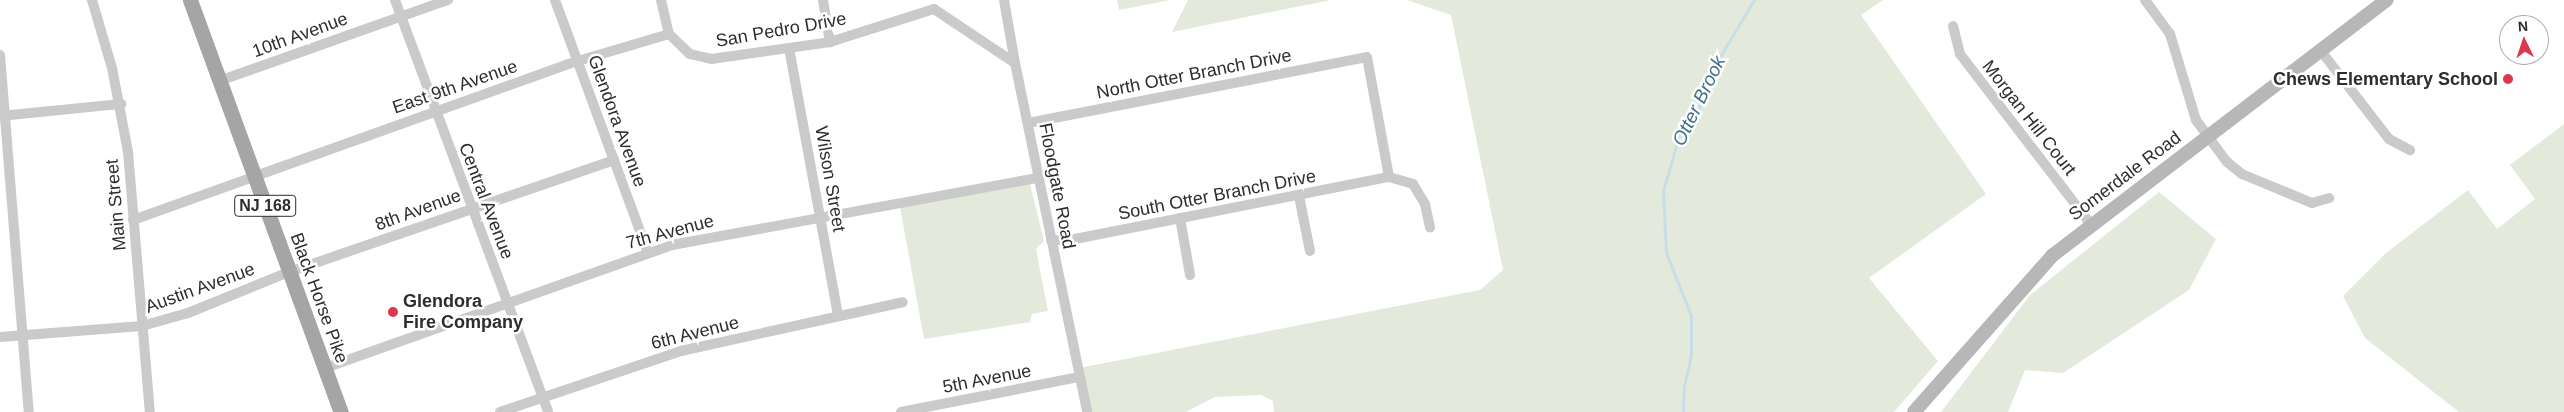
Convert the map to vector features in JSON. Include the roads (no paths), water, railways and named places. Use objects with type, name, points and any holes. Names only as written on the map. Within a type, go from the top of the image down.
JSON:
[{"type":"main road","name":"Black Horse Pike","points":[[190,0],[341,412]]},
{"type":"main road","name":"Somerdale Road","points":[[1914,412],[2024,285],[2091,225],[2387,0]]},
{"type":"street","name":"Main Street","points":[[92,0],[120,104],[133,220],[150,412]]},
{"type":"street","name":"Central Avenue","points":[[395,0],[548,412]]},
{"type":"street","name":"10th Avenue","points":[[219,81],[448,0]]},
{"type":"street","name":"Glendora Avenue","points":[[556,0],[648,253]]},
{"type":"street","points":[[662,0],[669,34]]},
{"type":"street","points":[[823,0],[830,42]]},
{"type":"street","name":"Floodgate Road","points":[[1004,0],[1038,178],[1087,412]]},
{"type":"street","points":[[2144,0],[2170,34],[2196,120],[2227,162],[2242,174],[2312,203],[2329,198]]},
{"type":"street","points":[[934,4],[1015,63]]},
{"type":"street","name":"San Pedro Drive","points":[[669,34],[690,54],[700,59],[830,42],[934,4]]},
{"type":"street","name":"Morgan Hill Court","points":[[1952,26],[1960,54],[2091,225]]},
{"type":"street","name":"East 9th Avenue","points":[[133,220],[578,61],[669,34]]},
{"type":"street","name":"Wilson Street","points":[[789,48],[822,217],[838,316]]},
{"type":"street","points":[[2321,51],[2389,139],[2410,150]]},
{"type":"street","points":[[0,55],[3,116],[29,412]]},
{"type":"street","name":"North Otter Branch Drive","points":[[1028,123],[1367,57],[1389,178]]},
{"type":"street","points":[[3,116],[120,104]]},
{"type":"street","name":"8th Avenue","points":[[290,272],[614,160]]},
{"type":"street","name":"7th Avenue","points":[[325,368],[648,253],[740,230],[1038,178]]},
{"type":"street","points":[[1389,178],[1413,184],[1425,204],[1430,228]]},
{"type":"street","name":"South Otter Branch Drive","points":[[1051,240],[1070,240],[1389,178]]},
{"type":"street","points":[[1300,196],[1310,251]]},
{"type":"street","points":[[1180,218],[1190,275]]},
{"type":"street","name":"Austin Avenue","points":[[0,337],[142,326],[188,313],[290,272]]},
{"type":"street","name":"6th Avenue","points":[[500,412],[542,396],[681,351],[903,302]]},
{"type":"street","name":"5th Avenue","points":[[901,412],[1080,377]]},
{"type":"waterway","name":"Otter Brook","points":[[1683,412],[1684,386],[1691,356],[1691,316],[1666,253],[1663,191],[1679,136],[1699,108],[1715,65],[1754,0]]},
{"type":"place","name":"Chews Elementary School","points":[[2508,79]]},
{"type":"place","name":"Glendora Fire Company","points":[[393,312]]}]
